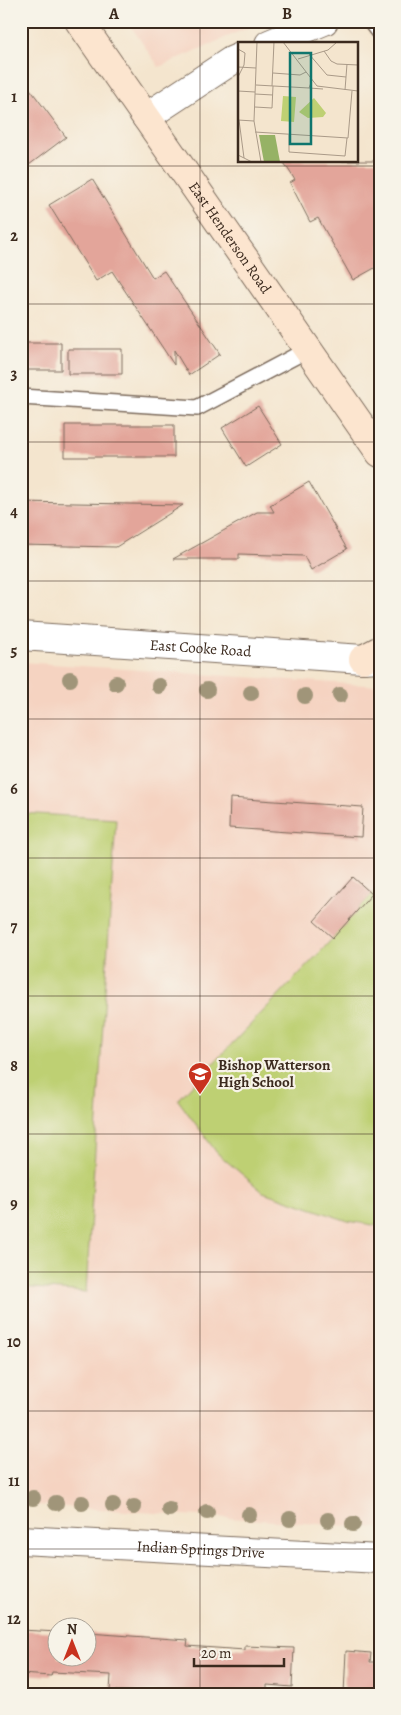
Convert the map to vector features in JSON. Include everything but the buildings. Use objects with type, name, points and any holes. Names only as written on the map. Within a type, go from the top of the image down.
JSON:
[{"type":"main road","name":"East Henderson Road","points":[[79,21],[380,453]]},
{"type":"street","points":[[274,42],[324,21]]},
{"type":"street","points":[[146,117],[238,58]]},
{"type":"street","name":"East Cooke Road","points":[[21,636],[376,657]]},
{"type":"street","name":"Indian Springs Drive","points":[[21,1540],[380,1559]]},
{"type":"lane","points":[[370,21],[380,34]]},
{"type":"lane","points":[[21,397],[197,408],[307,350]]},
{"type":"shaded area","points":[[127,21],[263,21],[159,67]]},
{"type":"shaded area","name":"Bishop Watterson High School","points":[[21,662],[380,686],[380,1528],[21,1504]]},
{"type":"green space","points":[[21,813],[116,819],[86,1292],[21,1287]]},
{"type":"green space","points":[[380,885],[380,1226],[348,1221],[263,1192],[217,1153],[178,1100],[322,950]]},
{"type":"place","name":"Bishop Watterson High School","points":[[200,1095]]}]
